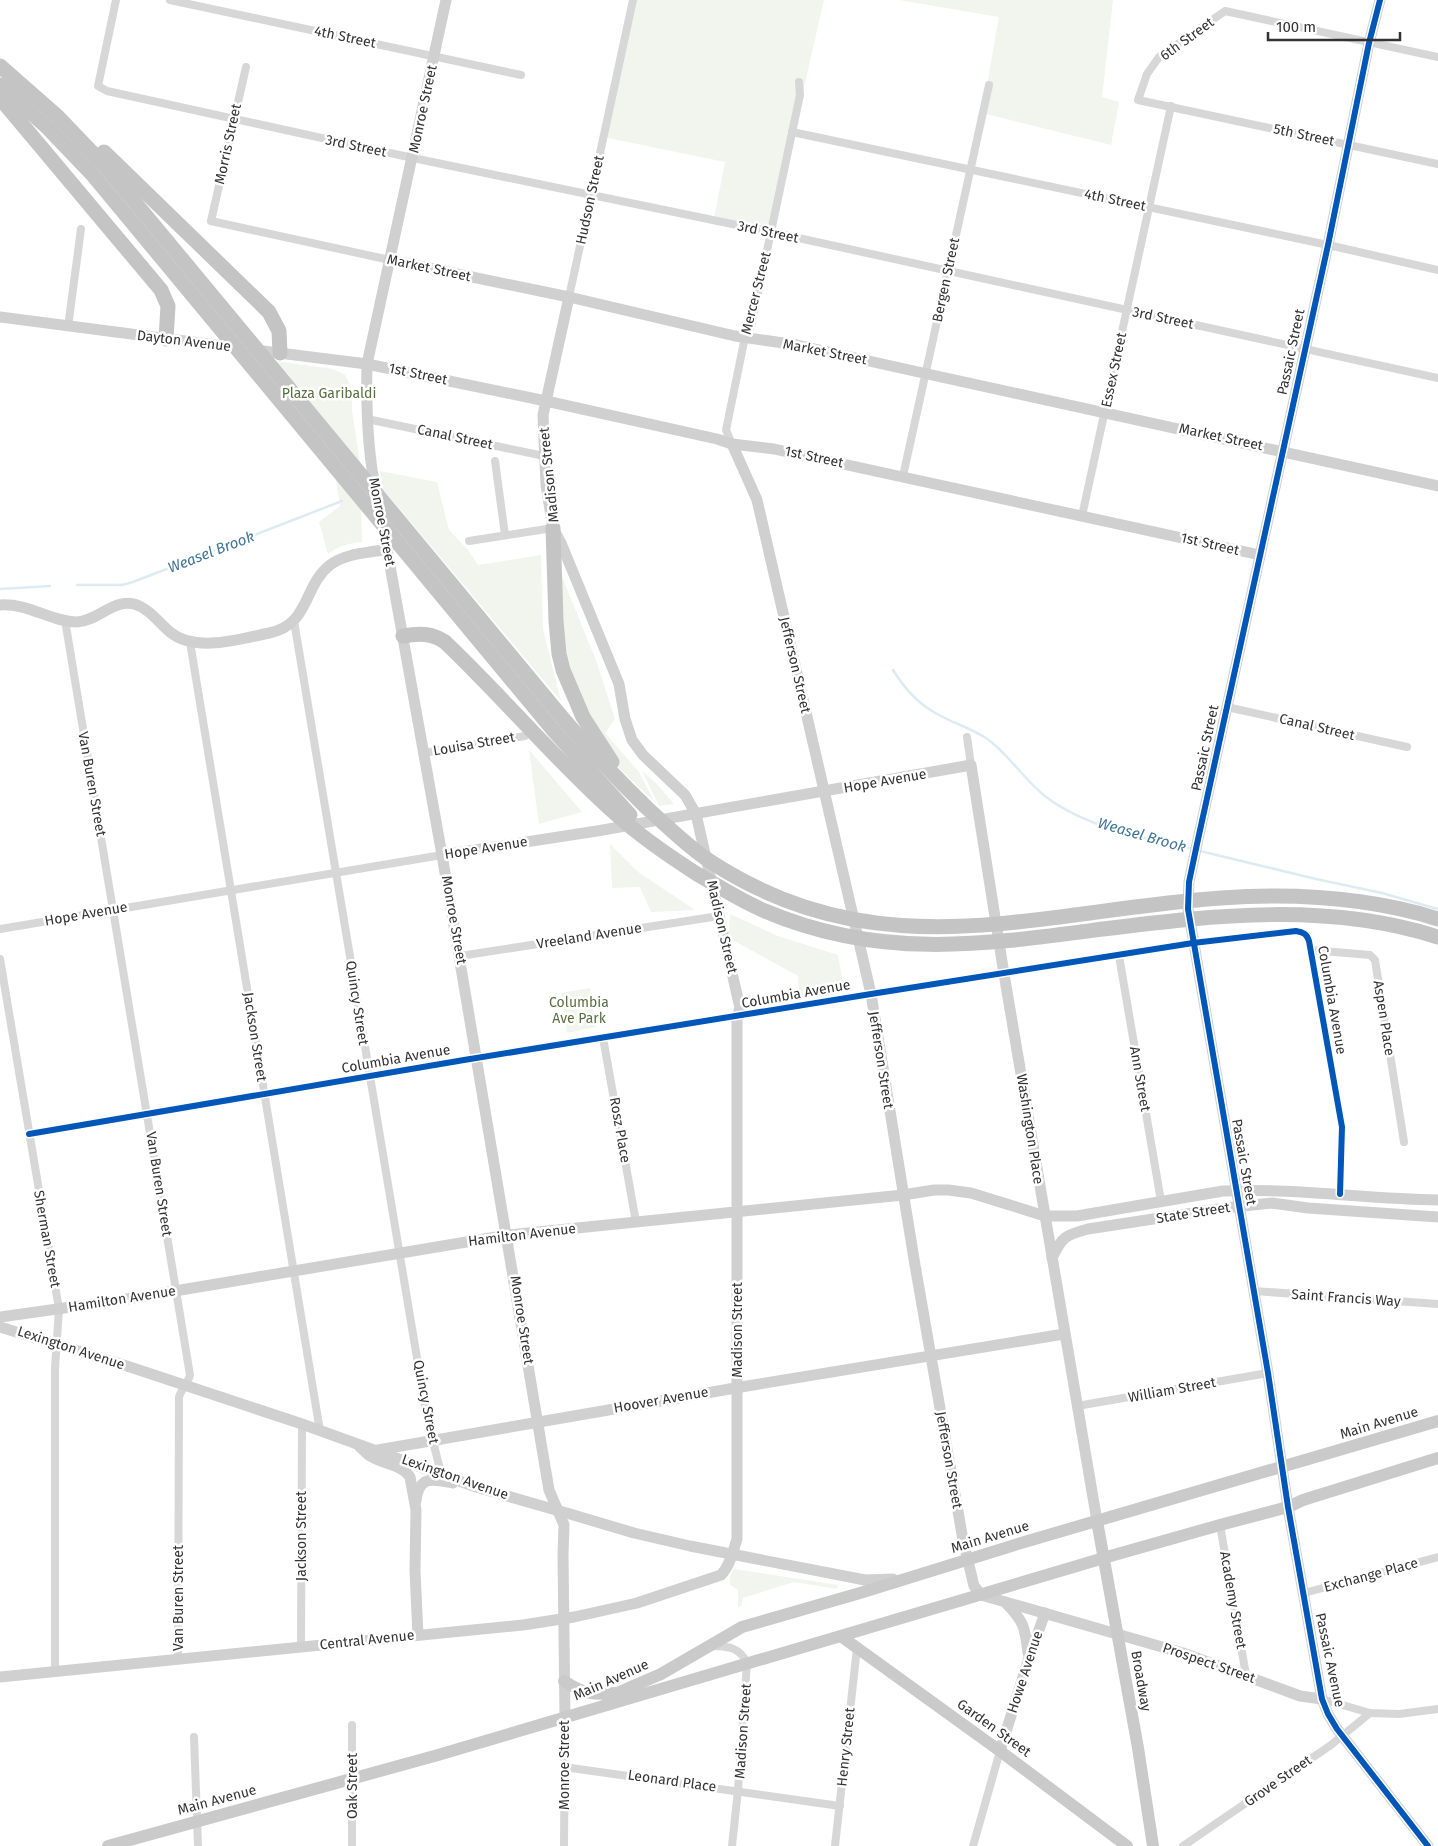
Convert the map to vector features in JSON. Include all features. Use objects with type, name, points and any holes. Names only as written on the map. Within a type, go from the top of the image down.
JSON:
[{"type":"highway","points":[[0,60],[62,112],[262,305],[272,317],[279,331],[280,353]]},
{"type":"highway","points":[[0,66],[58,118],[103,164],[580,738],[621,783],[672,832],[691,848],[722,869],[766,893],[813,911],[864,923],[914,928],[1006,924],[1169,903],[1266,896],[1337,899],[1385,906],[1438,919]]},
{"type":"highway","points":[[0,85],[48,128],[92,174],[336,467],[395,548],[559,737],[621,813]]},
{"type":"highway","points":[[0,98],[161,290],[168,306],[166,339]]},
{"type":"highway","points":[[553,528],[552,555],[557,637],[561,662],[569,686],[583,717],[598,742],[648,808]]},
{"type":"highway","points":[[403,636],[430,634],[445,642],[621,813],[646,835],[697,873],[726,891],[784,919],[842,936],[868,941],[916,945],[985,943],[1171,920],[1274,913],[1336,916],[1382,923],[1438,937]]},
{"type":"main road","name":"Monroe Street","points":[[446,0],[367,364],[367,419],[371,465],[395,548],[403,636],[460,956],[550,1490],[564,1526],[565,1717]]},
{"type":"main road","name":"Passaic Street","points":[[1288,1507],[1268,1373],[1194,943],[1188,895],[1194,856],[1328,245],[1369,43],[1380,0]]},
{"type":"main road","name":"Market Street","points":[[390,260],[569,297],[745,337],[797,345],[1282,450],[1438,486]]},
{"type":"main road","name":"Hudson Street","points":[[546,401],[569,297]]},
{"type":"main road","name":"Dayton Avenue","points":[[0,317],[367,364]]},
{"type":"main road","name":"1st Street","points":[[367,364],[546,401],[732,444],[774,449],[903,476],[1260,555]]},
{"type":"main road","name":"Madison Street","points":[[546,401],[543,416],[544,456],[553,528],[561,543],[619,684],[626,725],[632,740],[643,755],[681,791],[696,814],[740,1008],[737,1017],[737,1539],[726,1569]]},
{"type":"main road","name":"Jefferson Street","points":[[732,444],[757,500],[871,994],[903,1195],[967,1560],[974,1586],[981,1595]]},
{"type":"main road","points":[[0,605],[18,605],[65,620],[80,622],[118,606],[130,604],[143,608],[174,636],[190,642],[214,643],[279,630],[294,621],[322,573],[328,567],[349,556],[395,548]]},
{"type":"main road","name":"Hope Avenue","points":[[442,855],[696,814],[971,765]]},
{"type":"main road","name":"Washington Place","points":[[971,765],[1044,1216],[1097,1521]]},
{"type":"main road","name":"Hamilton Avenue","points":[[0,1317],[508,1236],[903,1195],[934,1190],[972,1193],[1044,1216]]},
{"type":"main road","name":"State Street","points":[[1044,1216],[1077,1216],[1236,1190],[1292,1191],[1438,1200]]},
{"type":"main road","name":"State Street","points":[[1052,1258],[1059,1242],[1071,1234],[1088,1229],[1239,1206],[1272,1203],[1308,1208],[1438,1217]]},
{"type":"main road","name":"Lexington Avenue","points":[[0,1326],[302,1424],[359,1446],[376,1450],[493,1492],[634,1533],[866,1580],[881,1580],[921,1574]]},
{"type":"main road","name":"Hoover Avenue","points":[[376,1450],[737,1387],[1064,1334]]},
{"type":"main road","name":"Main Avenue","points":[[565,1717],[661,1674],[742,1627],[1438,1421]]},
{"type":"main road","points":[[359,1446],[371,1457],[408,1473],[416,1510]]},
{"type":"main road","name":"Main Avenue","points":[[108,1846],[352,1779],[842,1637],[1220,1524],[1288,1507],[1303,1500],[1438,1458]]},
{"type":"main road","points":[[418,1635],[415,1571],[416,1499],[419,1486],[427,1480],[493,1492]]},
{"type":"main road","name":"Passaic Avenue","points":[[1288,1507],[1322,1699],[1328,1714],[1342,1736],[1428,1846]]},
{"type":"main road","name":"Broadway","points":[[1097,1521],[1138,1748],[1153,1846]]},
{"type":"main road","name":"Central Avenue","points":[[0,1677],[523,1625],[563,1619],[637,1603],[721,1575],[726,1569]]},
{"type":"main road","name":"Prospect Street","points":[[981,1595],[1183,1653],[1300,1696],[1322,1699]]},
{"type":"main road","points":[[1005,1602],[1019,1616],[1026,1629],[1029,1658]]},
{"type":"main road","name":"Howe Avenue","points":[[1000,1751],[1045,1613]]},
{"type":"main road","name":"Garden Street","points":[[842,1637],[1000,1751],[1127,1846]]},
{"type":"main road","points":[[564,1681],[579,1691],[588,1693],[619,1693]]},
{"type":"street","name":"3rd Street","points":[[116,0],[98,86],[107,91],[412,158],[771,232],[1438,378]]},
{"type":"street","name":"4th Street","points":[[170,0],[520,75]]},
{"type":"street","name":"Hudson Street","points":[[569,297],[633,0]]},
{"type":"street","name":"6th Street","points":[[1171,106],[1138,100],[1147,74],[1164,53],[1225,11],[1438,57]]},
{"type":"street","name":"Morris Street","points":[[211,221],[246,67]]},
{"type":"street","name":"Mercer Street","points":[[732,444],[726,430],[745,337],[751,326],[800,95],[799,82]]},
{"type":"street","name":"Bergen Street","points":[[903,476],[989,85]]},
{"type":"street","name":"5th Street","points":[[1171,106],[1438,164]]},
{"type":"street","name":"Essex Street","points":[[1082,516],[1171,106]]},
{"type":"street","name":"4th Street","points":[[792,132],[1438,270]]},
{"type":"street","name":"Market Street","points":[[211,221],[390,260]]},
{"type":"street","points":[[68,327],[81,229]]},
{"type":"street","name":"Canal Street","points":[[367,419],[544,456]]},
{"type":"street","points":[[495,461],[505,535]]},
{"type":"street","points":[[469,541],[553,528]]},
{"type":"street","name":"Van Buren Street","points":[[65,620],[190,1375],[179,1396],[178,1659]]},
{"type":"street","name":"Quincy Street","points":[[294,621],[427,1418],[441,1473]]},
{"type":"street","name":"Jackson Street","points":[[190,642],[320,1431]]},
{"type":"street","name":"Canal Street","points":[[1227,707],[1407,748]]},
{"type":"street","name":"Louisa Street","points":[[423,753],[525,736]]},
{"type":"street","name":"Washington Place","points":[[967,737],[971,765]]},
{"type":"street","name":"Hope Avenue","points":[[0,929],[442,855]]},
{"type":"street","name":"Vreeland Avenue","points":[[460,956],[719,916]]},
{"type":"street","name":"Columbia Avenue","points":[[30,1134],[477,1058],[871,994],[1194,943],[1296,931],[1303,932],[1308,936],[1342,1127],[1340,1194]]},
{"type":"street","name":"Aspen Place","points":[[1311,950],[1370,955],[1375,960],[1404,1142]]},
{"type":"street","name":"Ann Street","points":[[1119,956],[1161,1201]]},
{"type":"street","name":"Sherman Street","points":[[0,959],[59,1309],[55,1368],[56,1671]]},
{"type":"street","name":"Rosz Place","points":[[603,1038],[636,1222]]},
{"type":"street","name":"Saint Francis Way","points":[[1254,1291],[1438,1304]]},
{"type":"street","name":"William Street","points":[[1077,1406],[1268,1373]]},
{"type":"street","name":"Jackson Street","points":[[301,1648],[302,1424]]},
{"type":"street","name":"Academy Street","points":[[1220,1524],[1246,1675]]},
{"type":"street","name":"Exchange Place","points":[[1304,1593],[1438,1557]]},
{"type":"street","name":"Madison Street","points":[[708,1646],[734,1648],[743,1654],[747,1663],[732,1846]]},
{"type":"street","name":"Henry Street","points":[[835,1846],[857,1648]]},
{"type":"street","name":"Prospect Street","points":[[1322,1699],[1370,1713],[1399,1714],[1438,1709]]},
{"type":"street","name":"Grove Street","points":[[1184,1846],[1330,1745],[1370,1713]]},
{"type":"street","name":"Monroe Street","points":[[564,1846],[565,1717]]},
{"type":"street","name":"Oak Street","points":[[352,1725],[352,1846]]},
{"type":"street","points":[[194,1737],[198,1846]]},
{"type":"street","name":"Howe Avenue","points":[[973,1846],[1000,1751]]},
{"type":"street","name":"Leonard Place","points":[[564,1767],[738,1790],[840,1806]]},
{"type":"green space","points":[[634,0],[824,0],[771,231],[714,218],[725,162],[603,137]]},
{"type":"green space","points":[[899,0],[1113,0],[1102,97],[1119,102],[1111,145],[982,113],[999,17]]},
{"type":"green space","name":"Plaza Garibaldi","points":[[275,361],[333,369],[345,375],[352,389],[352,411],[360,462],[362,542],[344,545],[328,554],[319,522],[340,506],[328,428]]},
{"type":"green space","points":[[380,471],[437,482],[449,530],[468,550],[478,565],[541,555],[543,629],[561,701],[383,489]]},
{"type":"green space","points":[[554,557],[597,663],[615,719],[605,733],[639,772],[654,801],[621,770],[599,740],[566,667]]},
{"type":"green space","points":[[529,750],[582,812],[539,824]]},
{"type":"green space","points":[[642,771],[655,782],[674,804],[659,806]]},
{"type":"green space","points":[[610,844],[638,872],[695,910],[651,912],[640,887],[612,888]]},
{"type":"green space","points":[[730,914],[778,936],[838,955],[843,984],[799,996],[798,976],[729,938]]},
{"type":"green space","name":"Columbia Ave Park","points":[[590,988],[596,1027],[567,1033],[561,993]]},
{"type":"green space","points":[[734,1569],[838,1585],[837,1589],[794,1582],[743,1598],[741,1606],[738,1607],[738,1590],[730,1585],[730,1577]]},
{"type":"waterway","name":"Weasel Brook","points":[[77,585],[122,585],[133,582],[342,501]]},
{"type":"waterway","name":"Weasel Brook","points":[[0,589],[50,586]]},
{"type":"waterway","name":"Weasel Brook","points":[[893,670],[920,703],[939,715],[986,738],[1038,790],[1062,808],[1080,817],[1116,830],[1192,849]]},
{"type":"waterway","name":"Weasel Brook","points":[[1200,851],[1382,893],[1438,909]]},
{"type":"cycle path","points":[[1380,0],[1369,43],[1328,245],[1197,844],[1189,882],[1188,909],[1322,1699],[1337,1729],[1428,1846]]},
{"type":"cycle path","points":[[29,1134],[464,1060],[871,994],[1193,943],[1296,931],[1304,934],[1309,941],[1342,1127],[1340,1194]]}]
